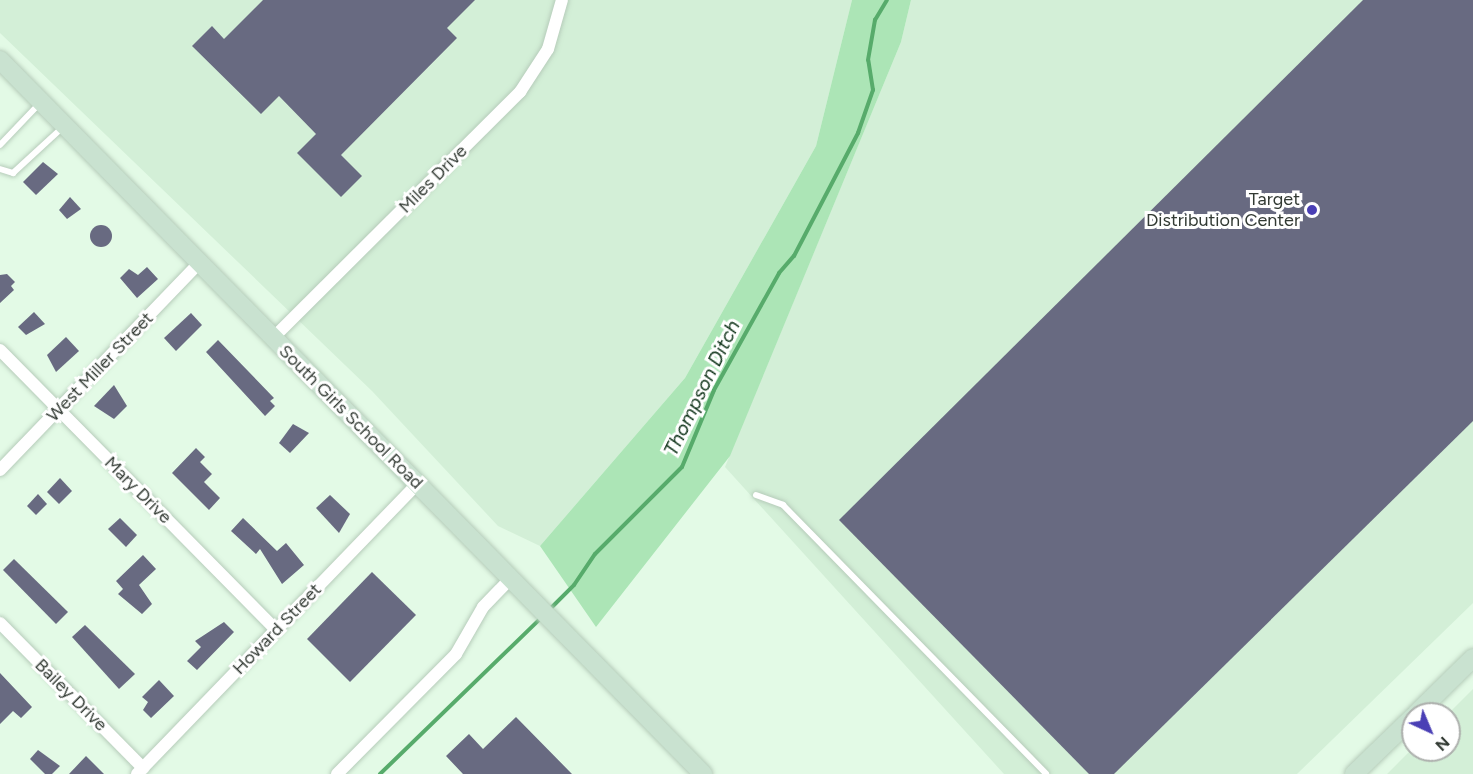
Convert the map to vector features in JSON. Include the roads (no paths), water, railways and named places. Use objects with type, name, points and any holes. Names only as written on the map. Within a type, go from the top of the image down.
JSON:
[{"type":"main road","name":"South Girls School Road","points":[[0,60],[703,774]]},
{"type":"main road","points":[[1427,702],[1473,658]]},
{"type":"main road","points":[[1354,774],[1401,728]]},
{"type":"street","name":"Miles Drive","points":[[273,338],[520,92],[548,50],[562,0]]},
{"type":"street","name":"West Miller Street","points":[[0,470],[199,263]]},
{"type":"street","name":"Mary Drive","points":[[0,351],[276,630]]},
{"type":"street","name":"Howard Street","points":[[140,771],[417,484]]},
{"type":"street","points":[[337,774],[456,654],[483,607],[511,578]]},
{"type":"street","name":"Bailey Drive","points":[[0,622],[140,771]]},
{"type":"lane","points":[[0,145],[41,102]]},
{"type":"lane","points":[[0,169],[13,173],[22,167],[64,125]]},
{"type":"lane","points":[[756,495],[783,505],[1046,774]]},
{"type":"waterway","name":"Thompson Ditch","points":[[548,611],[574,585],[595,554],[682,467],[714,390],[779,273],[794,256],[858,133],[873,90],[868,60],[875,20],[887,0]]},
{"type":"waterway","name":"Thompson Ditch","points":[[380,774],[541,618]]},
{"type":"place","name":"Target Distribution Center","points":[[1312,210]]}]
